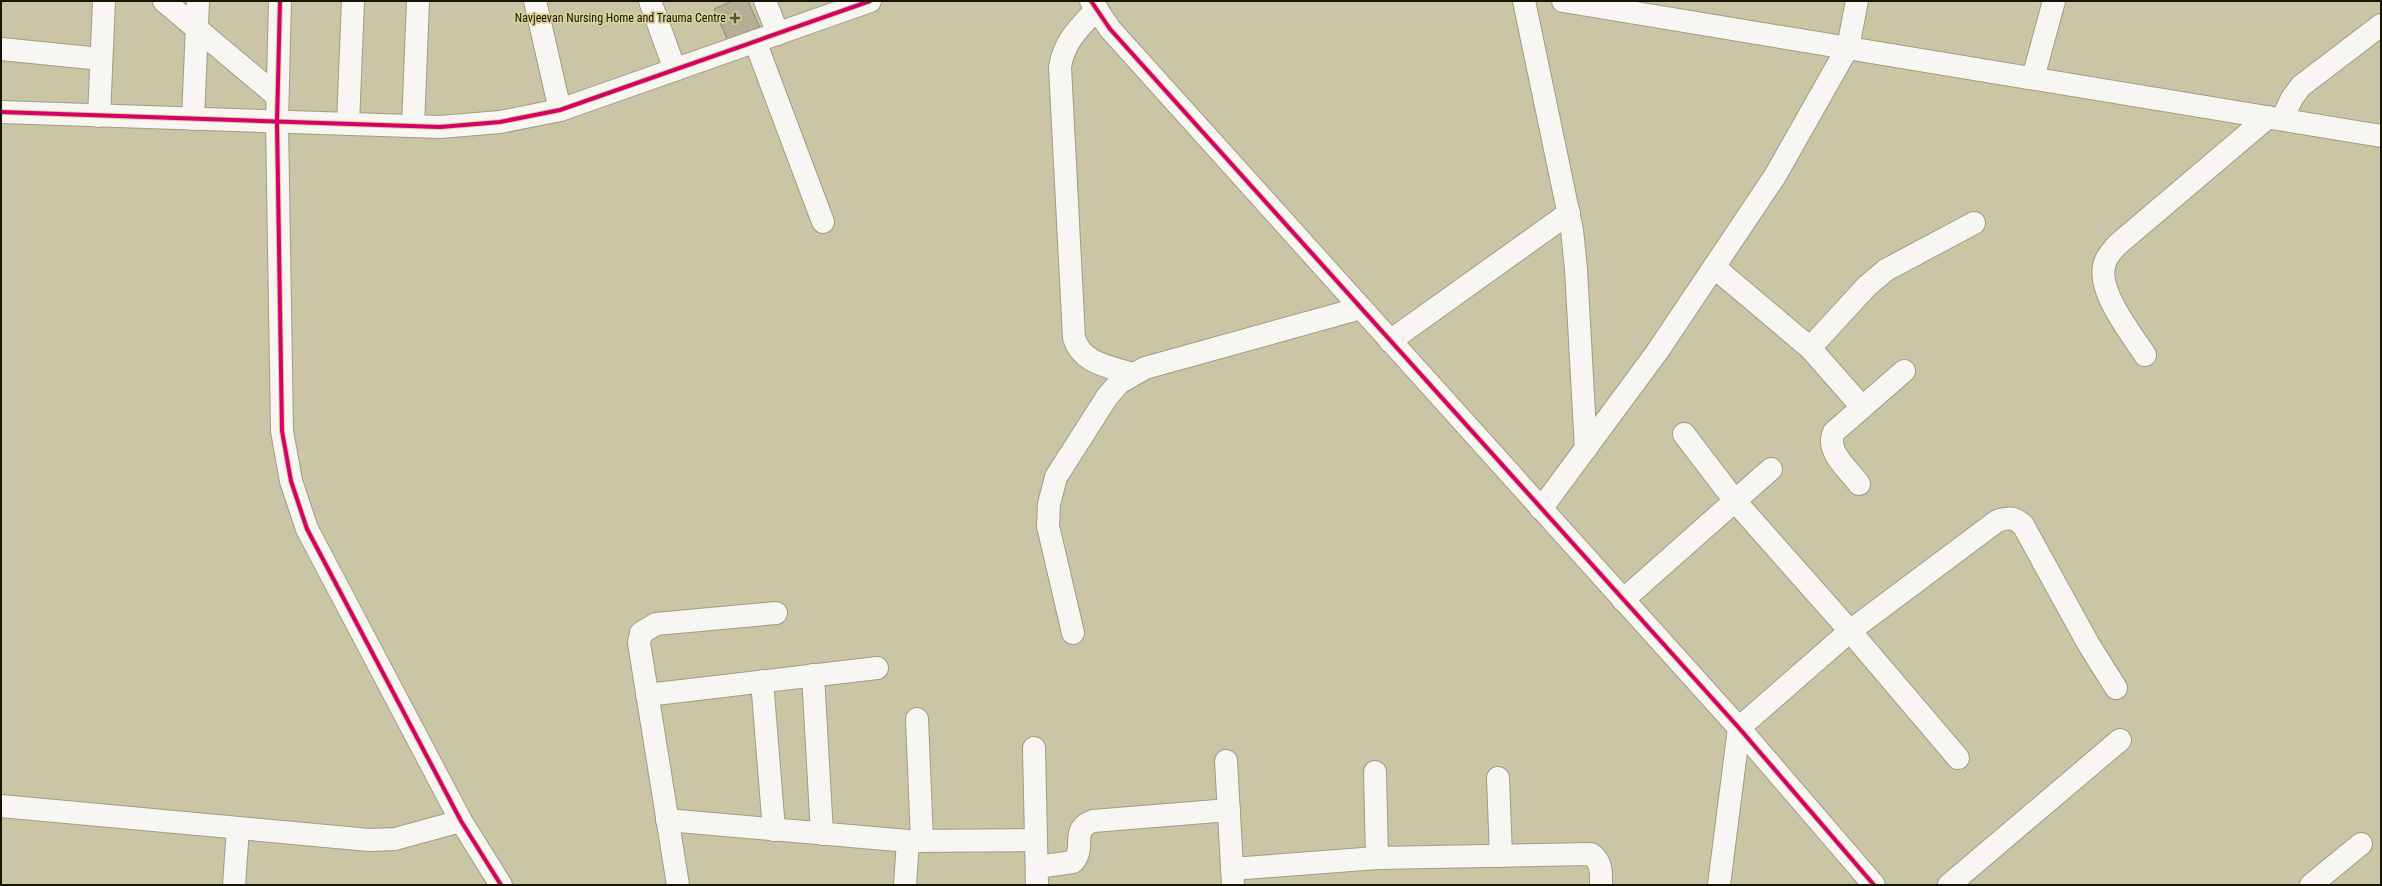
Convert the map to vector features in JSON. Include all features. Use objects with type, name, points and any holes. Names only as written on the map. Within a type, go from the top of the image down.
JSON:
[{"type":"street","points":[[99,116],[104,1]]},
{"type":"street","points":[[164,1],[277,96]]},
{"type":"street","points":[[193,119],[198,1]]},
{"type":"street","points":[[280,1],[277,122],[282,431],[291,481],[307,529],[461,821],[501,885]]},
{"type":"street","points":[[348,124],[353,1]]},
{"type":"street","points":[[413,126],[418,1]]},
{"type":"street","points":[[535,1],[560,110]]},
{"type":"street","points":[[650,1],[675,70]]},
{"type":"street","points":[[765,1],[778,34]]},
{"type":"street","points":[[1,112],[440,127],[500,122],[560,110],[870,1]]},
{"type":"street","points":[[1524,1],[1569,213],[1576,269],[1586,450]]},
{"type":"street","points":[[1563,1],[2381,136]]},
{"type":"street","points":[[1541,509],[1657,352],[1775,176],[1848,47],[1857,1]]},
{"type":"street","points":[[2033,78],[2054,1]]},
{"type":"street","points":[[1132,374],[1094,362],[1084,356],[1077,349],[1074,338],[1060,66],[1062,52],[1071,36],[1094,5],[1116,34],[1360,308],[1739,728],[1874,885]]},
{"type":"street","points":[[2145,355],[2109,297],[2103,278],[2105,261],[2117,245],[2275,118],[2301,86],[2381,25]]},
{"type":"street","points":[[755,42],[823,222]]},
{"type":"street","points":[[1,49],[101,59]]},
{"type":"street","points":[[1390,341],[1569,213]]},
{"type":"street","points":[[1810,348],[1867,286],[1886,270],[1974,223]]},
{"type":"street","points":[[1714,267],[1810,348],[1862,407]]},
{"type":"street","points":[[1072,633],[1048,526],[1050,504],[1056,477],[1107,397],[1119,383],[1132,374],[1146,368],[1360,308]]},
{"type":"street","points":[[1859,484],[1832,448],[1830,439],[1834,432],[1904,371]]},
{"type":"street","points":[[1684,434],[1735,501],[1850,631],[1958,758]]},
{"type":"street","points":[[1623,600],[1771,469]]},
{"type":"street","points":[[1719,885],[1739,728],[1850,631],[1997,521],[2008,517],[2017,520],[2023,525],[2089,645],[2116,688]]},
{"type":"street","points":[[678,885],[647,694],[640,633],[648,627],[656,624],[776,613]]},
{"type":"street","points":[[647,694],[878,668]]},
{"type":"street","points":[[813,675],[822,834]]},
{"type":"street","points":[[762,681],[774,830]]},
{"type":"street","points":[[905,885],[915,841],[917,719]]},
{"type":"street","points":[[1949,885],[2120,740]]},
{"type":"street","points":[[1034,748],[1037,876],[1073,862],[1077,858],[1080,848],[1079,831],[1084,824],[1093,821],[1229,810]]},
{"type":"street","points":[[1226,761],[1233,877],[1377,858],[1591,854],[1598,859],[1601,867],[1601,885]]},
{"type":"street","points":[[1375,772],[1377,858]]},
{"type":"street","points":[[1498,778],[1501,856]]},
{"type":"street","points":[[1,806],[369,840],[395,839],[461,821]]},
{"type":"street","points":[[667,820],[915,841],[1036,840]]},
{"type":"street","points":[[234,885],[238,828]]},
{"type":"street","points":[[2311,885],[2361,844]]},
{"type":"building","points":[[732,1],[748,1],[760,28],[728,41],[714,9]]},
{"type":"cycle path","points":[[280,1],[277,122],[282,431],[291,481],[307,529],[461,821],[501,885]]},
{"type":"cycle path","points":[[1,112],[440,127],[500,122],[560,110],[870,1]]},
{"type":"cycle path","points":[[1091,1],[1110,29],[1739,728],[1874,885]]},
{"type":"place","name":"Navjeevan Nursing Home and Trauma Centre","points":[[735,18]]}]
